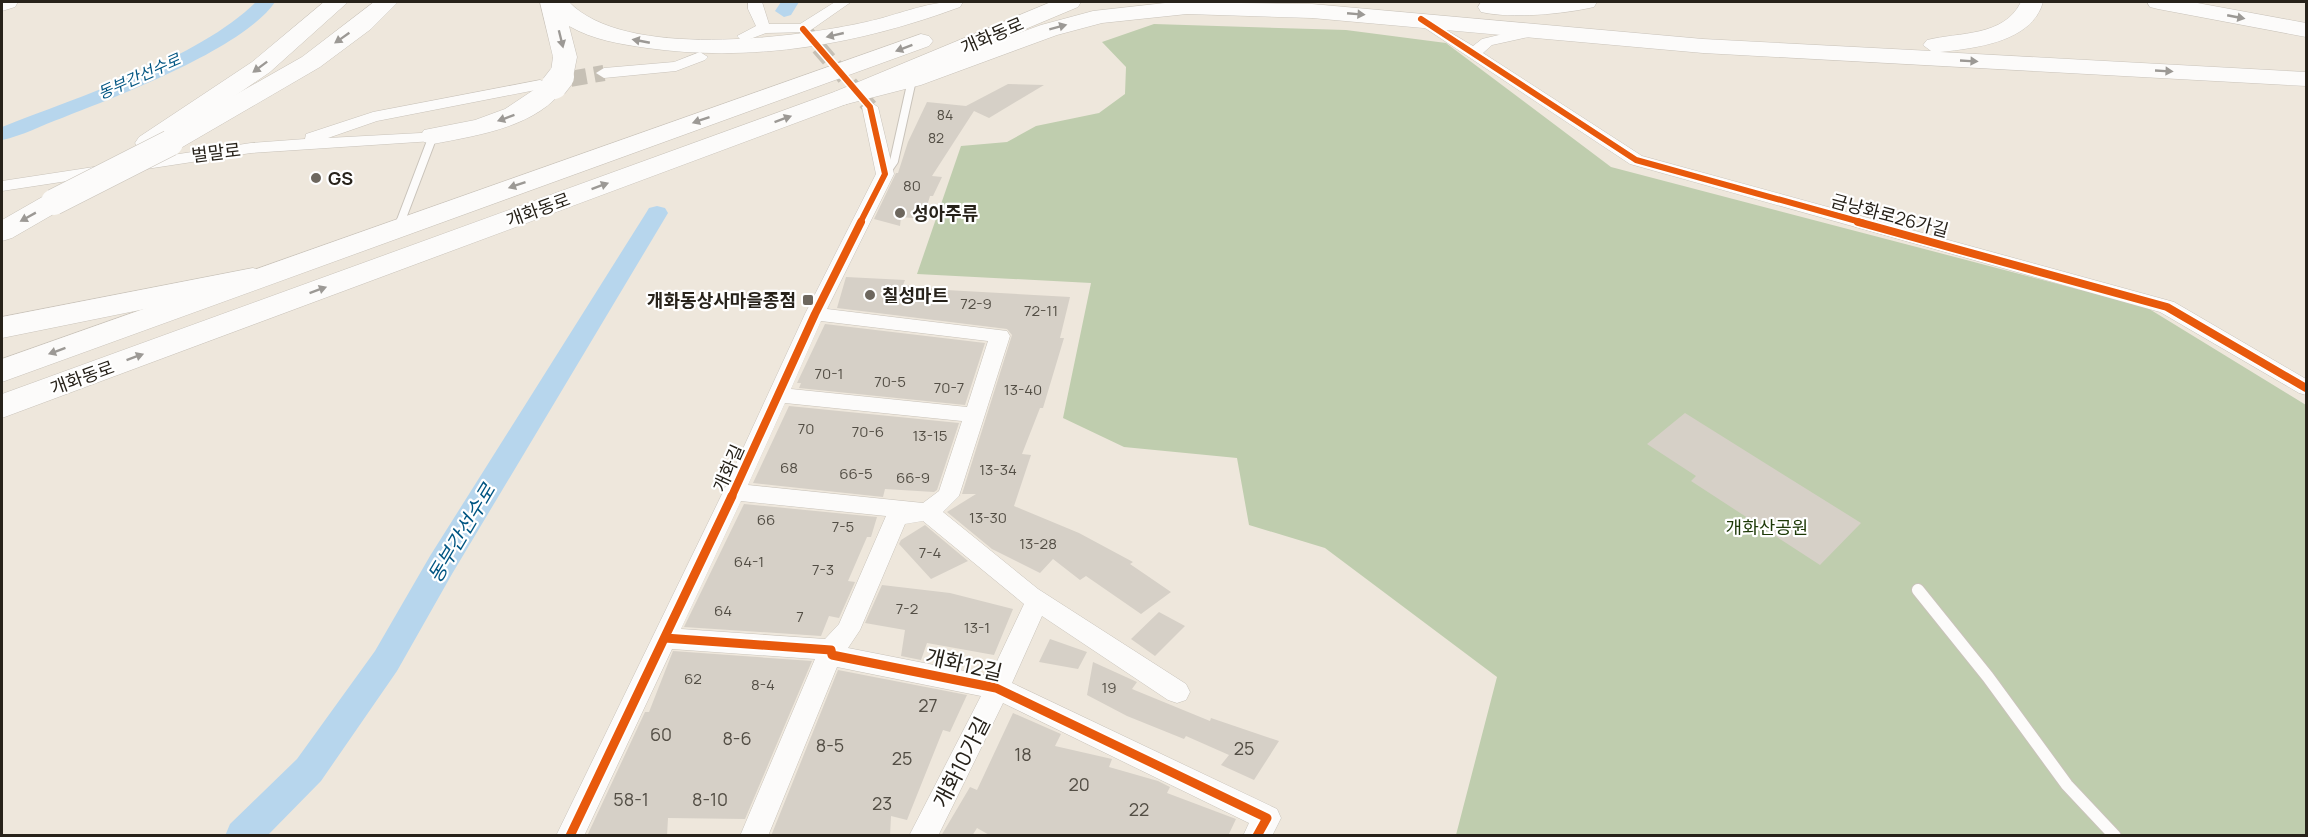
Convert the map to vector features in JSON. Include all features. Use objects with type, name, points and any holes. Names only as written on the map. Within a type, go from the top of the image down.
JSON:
[{"type":"main road","points":[[2,3],[7,2]]},
{"type":"main road","points":[[159,143],[261,67],[337,2]]},
{"type":"main road","points":[[2,232],[159,143],[284,79],[353,30],[387,2]]},
{"type":"main road","points":[[433,136],[467,130],[523,111],[545,97],[565,57],[551,2]]},
{"type":"main road","points":[[558,2],[576,21],[612,35],[656,44],[739,47],[815,39],[874,26],[952,2]]},
{"type":"main road","name":"개화동로","points":[[2,371],[253,278],[878,57],[983,18],[1017,2]]},
{"type":"main road","name":"개화동로","points":[[2,406],[843,97],[1070,2]]},
{"type":"main road","points":[[1394,2],[1566,27],[1894,45],[1971,41],[2012,27],[2031,7],[2032,2]]},
{"type":"main road","points":[[1479,2],[1500,17],[1541,31],[1703,46],[2307,79]]},
{"type":"main road","points":[[843,97],[912,80],[1049,30],[1101,16],[1140,10],[1186,7],[1302,10],[1421,20],[1500,17],[1586,2]]},
{"type":"main road","points":[[2158,2],[2307,30]]},
{"type":"main road","points":[[2246,2],[2307,13]]},
{"type":"main road","points":[[2,328],[253,278]]},
{"type":"street","points":[[754,2],[764,28]]},
{"type":"street","points":[[745,36],[764,28],[803,29],[844,2]]},
{"type":"street","name":"금낭화로26가길","points":[[1421,20],[1636,160],[2167,307],[2307,388]]},
{"type":"street","points":[[1474,53],[1487,42],[1541,31]]},
{"type":"street","points":[[604,73],[676,66],[700,57]]},
{"type":"street","points":[[289,146],[373,117],[552,82]]},
{"type":"street","points":[[870,107],[885,174]]},
{"type":"street","name":"벌말로","points":[[2,186],[194,155],[433,136]]},
{"type":"street","name":"개화길","points":[[570,836],[734,492],[815,314],[885,174]]},
{"type":"street","points":[[754,836],[831,650],[848,630],[897,516],[927,512],[948,496],[1000,336],[815,314]]},
{"type":"street","points":[[777,395],[974,415]]},
{"type":"street","name":"개화길","points":[[734,492],[927,512]]},
{"type":"street","points":[[927,512],[1037,601],[1177,692]]},
{"type":"street","name":"개화12길","points":[[996,688],[1037,601]]},
{"type":"street","name":"개화12길","points":[[665,638],[831,650],[832,655],[996,688],[1262,827]]},
{"type":"street","name":"개화10가길","points":[[923,836],[978,730],[996,688]]},
{"type":"lane","points":[[885,174],[894,161],[912,80]]},
{"type":"lane","points":[[399,227],[433,136]]},
{"type":"lane","points":[[1918,590],[1998,690],[2089,813],[2115,836]]},
{"type":"green space","name":"개화산공원","points":[[1154,24],[1346,30],[1446,43],[1611,167],[2146,307],[2306,405],[2306,835],[1456,835],[1497,677],[1325,548],[1249,525],[1237,458],[1124,447],[1063,418],[1091,283],[917,274],[961,146],[1007,142],[1036,126],[1099,113],[1125,94],[1126,67],[1102,42]]},
{"type":"building","points":[[1008,84],[1044,85],[989,118],[974,111],[932,176],[942,177],[933,196],[930,196],[923,219],[901,217],[900,226],[874,219],[898,173],[908,142],[927,102],[966,106]]},
{"type":"building","points":[[846,277],[905,280],[903,285],[946,290],[1070,297],[1060,338],[1064,338],[1043,408],[1040,408],[1022,454],[1031,455],[1014,506],[1079,533],[1133,562],[1130,564],[1171,592],[1141,614],[1086,576],[1080,580],[1053,559],[1040,573],[992,549],[947,512],[976,494],[962,494],[1012,335],[1007,329],[837,308]]},
{"type":"building","points":[[825,324],[985,343],[965,405],[799,388],[801,383],[797,383]]},
{"type":"building","points":[[789,406],[959,423],[937,490],[934,492],[885,489],[883,497],[753,483]]},
{"type":"building","points":[[1685,413],[1861,523],[1820,565],[1691,481],[1696,476],[1647,444]]},
{"type":"building","points":[[744,504],[877,517],[871,537],[867,537],[848,581],[855,582],[839,618],[829,616],[821,636],[684,627]]},
{"type":"building","points":[[925,525],[968,561],[931,579],[899,544],[901,540]]},
{"type":"building","points":[[882,585],[950,593],[1013,609],[994,655],[927,643],[921,660],[901,656],[905,630],[865,623]]},
{"type":"building","points":[[1159,612],[1185,626],[1155,656],[1131,639]]},
{"type":"building","points":[[1050,639],[1087,652],[1078,669],[1039,662]]},
{"type":"building","points":[[673,651],[812,661],[745,819],[668,818],[667,836],[587,836],[645,712],[649,712]]},
{"type":"building","points":[[1093,662],[1137,682],[1132,689],[1210,721],[1211,718],[1279,741],[1254,780],[1221,765],[1229,755],[1186,736],[1184,739],[1127,716],[1087,695]]},
{"type":"building","points":[[838,670],[967,695],[950,732],[943,730],[907,820],[891,816],[890,836],[771,836]]},
{"type":"building","points":[[1013,713],[1061,734],[1055,746],[1112,759],[1109,767],[1158,781],[1170,787],[1167,793],[1236,819],[1228,836],[991,836],[977,828],[972,836],[941,836],[970,787],[977,790]]},
{"type":"waterway","name":"동부간선수로","points":[[2,134],[115,89],[170,64],[223,35],[251,16],[266,2]]},
{"type":"waterway","name":"동부간선수로","points":[[784,11],[790,2]]},
{"type":"waterway","name":"동부간선수로","points":[[242,836],[309,770],[386,661],[441,565],[657,213]]},
{"type":"tunnel","points":[[803,29],[870,107]]},
{"type":"tunnel","points":[[547,83],[604,73]]},
{"type":"cycle path","points":[[1421,19],[1636,160],[2167,307],[2306,388]]},
{"type":"cycle path","points":[[570,836],[734,492],[815,314],[885,174],[870,107],[803,29]]},
{"type":"cycle path","points":[[665,638],[831,650],[832,655],[996,688],[1267,818],[1257,836]]},
{"type":"place","name":"GS","points":[[316,178]]},
{"type":"place","name":"성아주류","points":[[900,213]]},
{"type":"place","name":"칠성마트","points":[[870,295]]},
{"type":"place","name":"개화동상사마을종점","points":[[808,300]]}]
